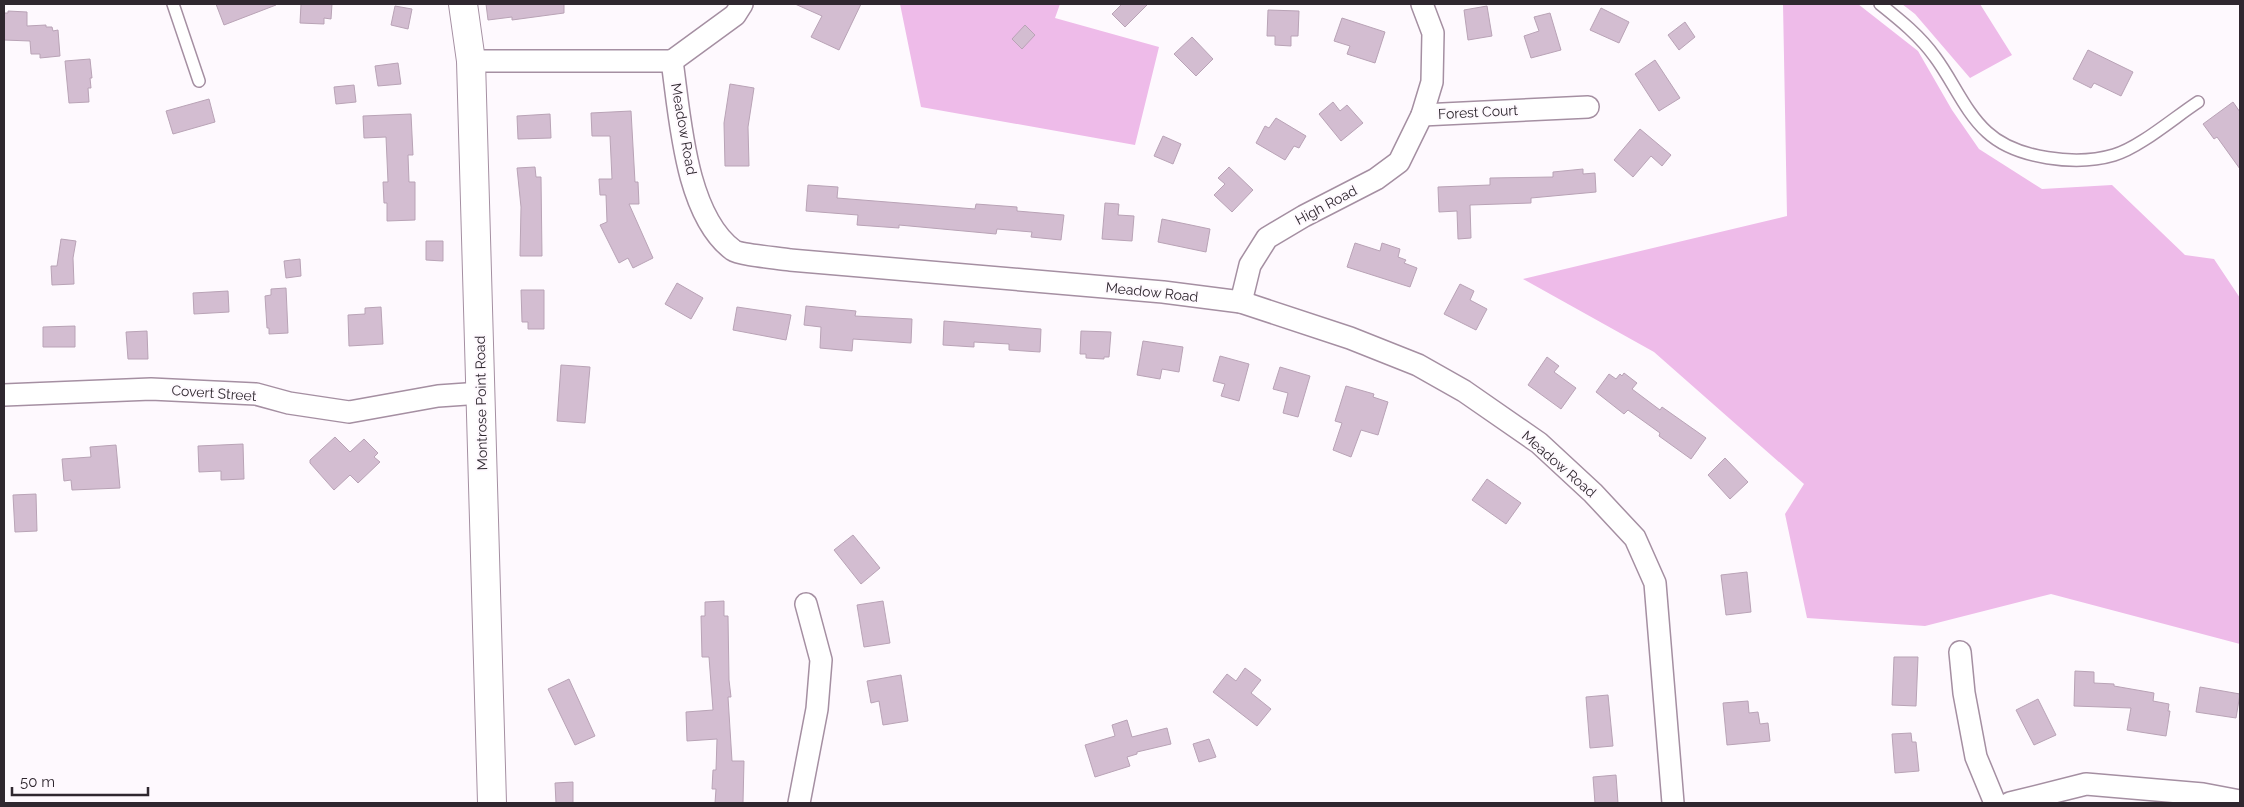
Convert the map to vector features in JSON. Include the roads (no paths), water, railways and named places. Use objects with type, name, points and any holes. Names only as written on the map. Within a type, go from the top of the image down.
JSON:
[{"type":"street","name":"Montrose Point Road","points":[[463,4],[471,61],[492,803]]},
{"type":"street","points":[[471,61],[672,61],[735,15],[742,4]]},
{"type":"street","name":"Forest Court","points":[[1422,4],[1433,33],[1432,82],[1422,115],[1588,107]]},
{"type":"street","name":"Meadow Road","points":[[672,61],[688,168],[707,218],[720,237],[735,251],[790,260],[1163,292],[1241,302],[1350,338],[1410,362],[1464,390],[1539,443],[1593,493],[1635,538],[1655,583],[1673,803]]},
{"type":"street","name":"High Road","points":[[1241,302],[1250,265],[1267,238],[1304,216],[1376,179],[1399,162],[1422,115]]},
{"type":"street","name":"Covert Street","points":[[4,395],[151,389],[256,394],[289,403],[349,412],[438,396],[481,393]]},
{"type":"street","points":[[799,803],[817,709],[821,660],[806,604]]},
{"type":"street","points":[[1960,652],[1964,693],[1976,757],[1995,803]]},
{"type":"street","points":[[2010,803],[2086,784],[2203,794],[2240,802]]},
{"type":"lane","points":[[173,4],[199,81]]},
{"type":"lane","points":[[1880,4],[1906,26],[1935,57],[1987,132],[2003,144],[2021,153],[2055,158],[2083,159],[2115,155],[2133,146],[2198,102]]}]
